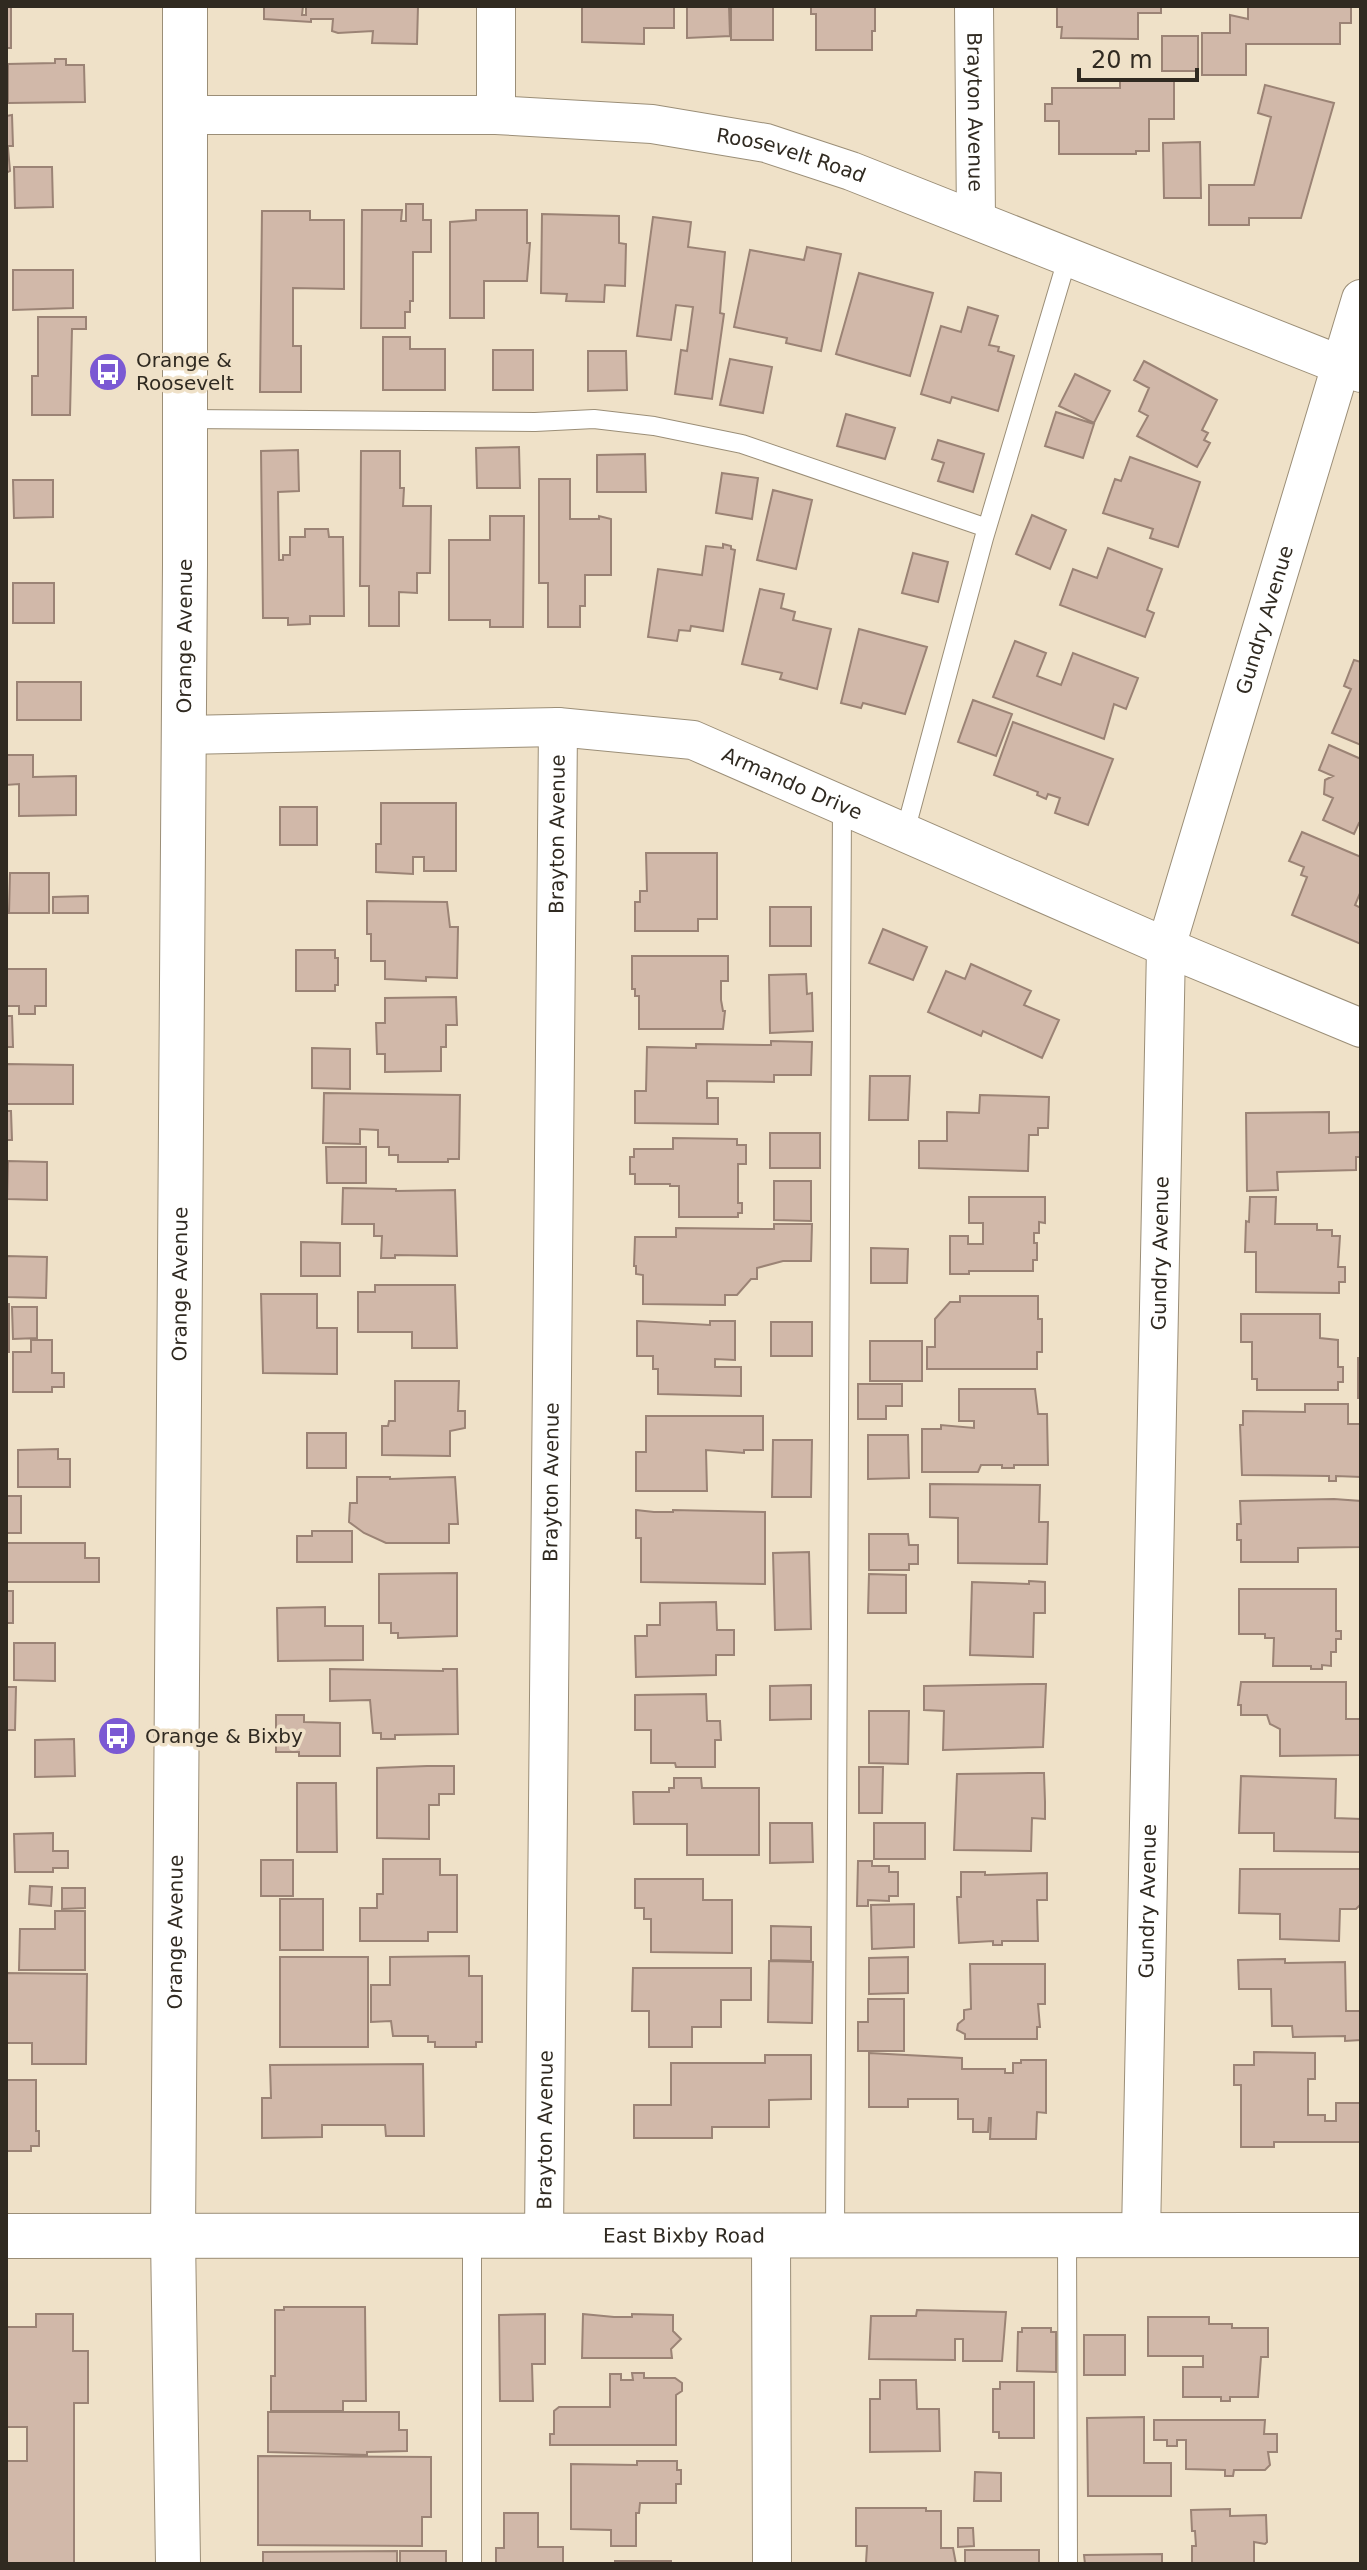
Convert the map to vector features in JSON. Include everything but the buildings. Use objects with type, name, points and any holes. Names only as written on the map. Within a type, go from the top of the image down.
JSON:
[{"type":"street","name":"Orange Avenue","points":[[178,2564],[173,2237],[184,735],[185,6]]},
{"type":"street","points":[[496,6],[496,115]]},
{"type":"street","name":"Brayton Avenue","points":[[974,6],[976,220]]},
{"type":"street","name":"Roosevelt Road","points":[[185,115],[496,115],[652,124],[766,143],[851,171],[1351,368]]},
{"type":"street","name":"Gundry Avenue","points":[[1141,2235],[1166,947],[1351,368],[1361,299]]},
{"type":"street","name":"Brayton Avenue","points":[[544,2236],[558,727]]},
{"type":"street","name":"Armando Drive","points":[[184,735],[558,727],[693,740],[1166,947],[1361,1028]]},
{"type":"street","name":"East Bixby Road","points":[[6,2236],[1361,2235]]},
{"type":"street","points":[[771,2237],[772,2564]]},
{"type":"lane","points":[[905,832],[987,528],[1068,256]]},
{"type":"lane","points":[[185,419],[535,422],[594,419],[654,426],[742,444],[987,528]]},
{"type":"lane","points":[[835,2237],[842,805]]},
{"type":"lane","points":[[1067,2236],[1068,2564]]},
{"type":"lane","points":[[472,2237],[472,2564]]},
{"type":"place","name":"Orange & Roosevelt","points":[[108,372]]},
{"type":"place","name":"Orange & Bixby","points":[[117,1736]]}]
